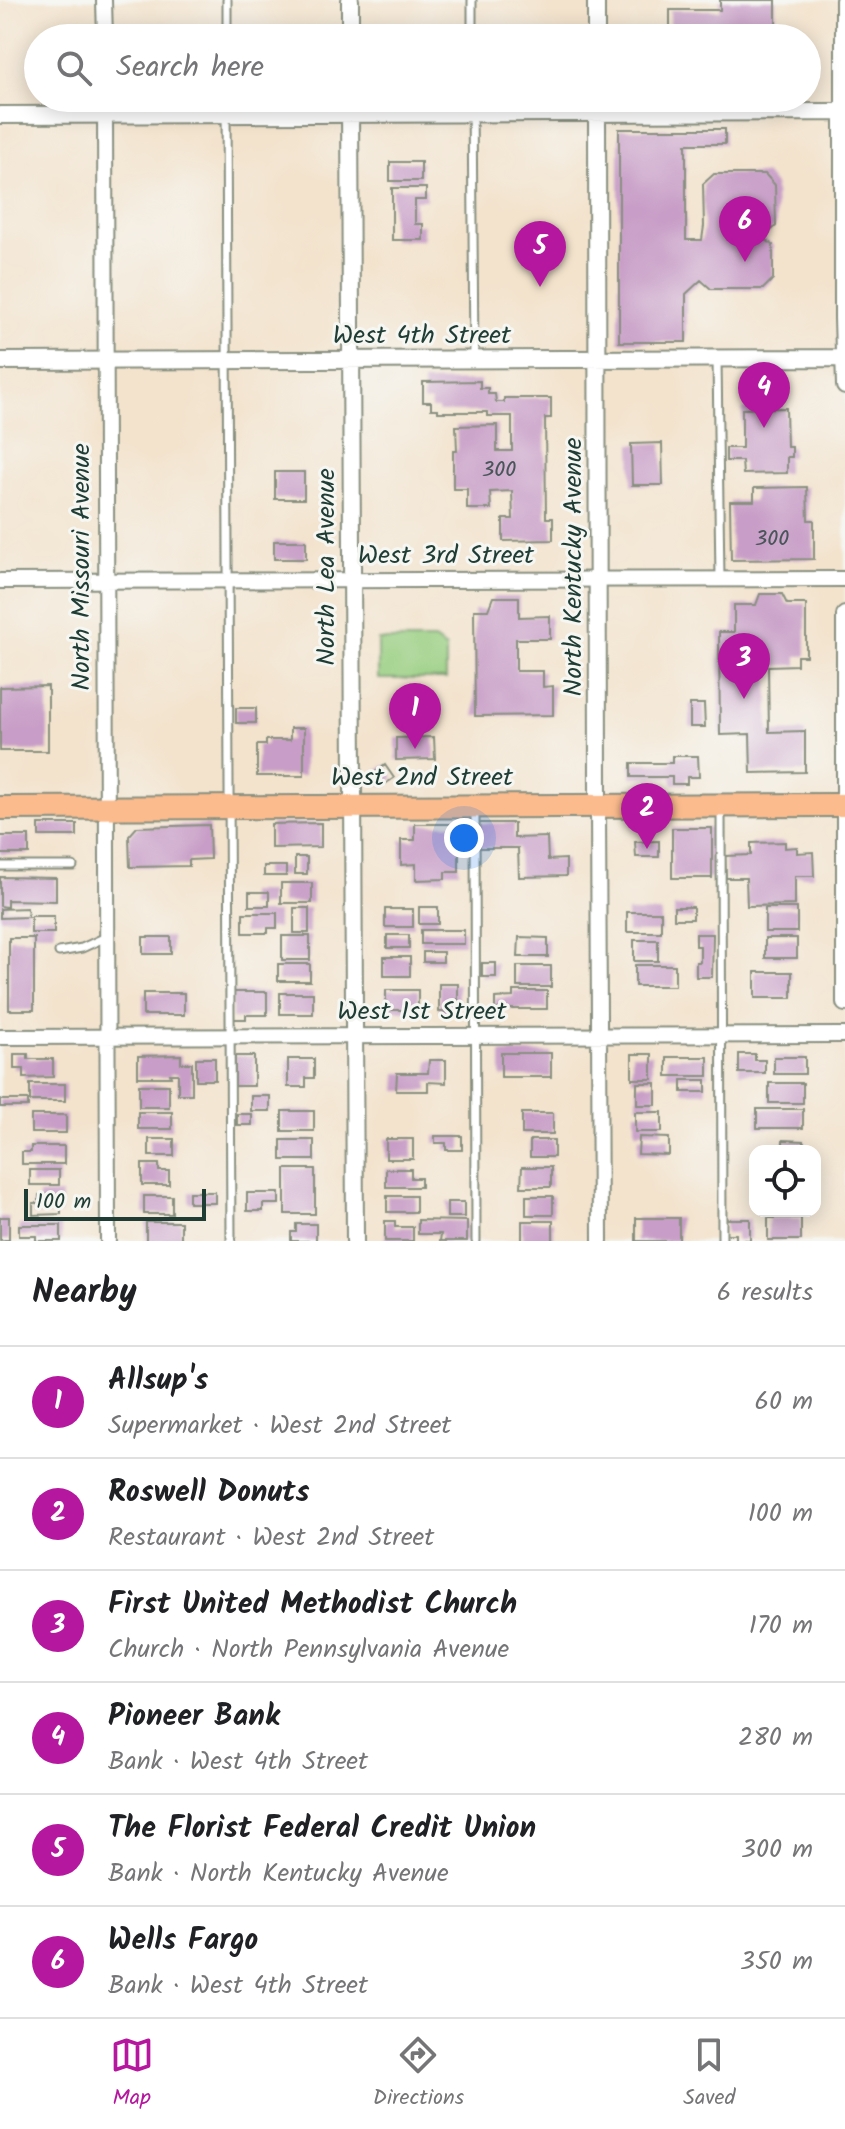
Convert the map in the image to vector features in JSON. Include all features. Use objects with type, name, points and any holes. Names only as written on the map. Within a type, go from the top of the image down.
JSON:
[{"type":"main road","name":"West 2nd Street","points":[[0,808],[844,805]]},
{"type":"street","points":[[104,0],[105,24]]},
{"type":"street","points":[[350,0],[350,24]]},
{"type":"street","points":[[596,0],[596,24]]},
{"type":"street","points":[[843,0],[845,386]]},
{"type":"street","points":[[821,111],[844,112]]},
{"type":"street","points":[[0,115],[35,112]]},
{"type":"street","name":"North Missouri Avenue","points":[[105,112],[108,1241]]},
{"type":"street","name":"North Lea Avenue","points":[[350,112],[355,1241]]},
{"type":"street","name":"North Kentucky Avenue","points":[[597,112],[600,1241]]},
{"type":"street","name":"West 4th Street","points":[[0,361],[845,358]]},
{"type":"street","name":"West 3rd Street","points":[[0,581],[845,579]]},
{"type":"street","points":[[845,615],[845,1003]]},
{"type":"street","name":"West 1st Street","points":[[0,1037],[845,1035]]},
{"type":"lane","points":[[227,0],[227,24]]},
{"type":"lane","points":[[472,0],[472,24]]},
{"type":"lane","points":[[226,112],[231,1241]]},
{"type":"lane","points":[[472,112],[474,360]]},
{"type":"lane","points":[[717,359],[720,579]]},
{"type":"lane","points":[[721,805],[722,1241]]},
{"type":"lane","points":[[475,806],[476,1241]]},
{"type":"lane","points":[[0,866],[73,866]]},
{"type":"lane","points":[[59,952],[82,948],[107,936]]},
{"type":"green space","points":[[378,640],[434,640],[446,648],[446,679],[378,679]]},
{"type":"building","points":[[720,0],[776,0],[776,24],[670,24],[670,10],[720,10]]},
{"type":"building","points":[[619,129],[725,129],[725,144],[686,144],[686,240],[702,240],[703,184],[714,174],[765,174],[775,185],[776,226],[763,238],[773,245],[773,279],[763,289],[711,289],[701,280],[686,294],[686,342],[619,342]]},
{"type":"building","points":[[390,162],[421,162],[421,181],[390,181]]},
{"type":"building","points":[[392,188],[426,188],[426,200],[415,200],[415,224],[423,224],[423,240],[392,240]]},
{"type":"building","points":[[480,381],[480,388],[488,388],[488,394],[495,394],[496,402],[504,402],[504,398],[551,398],[551,418],[545,418],[546,518],[553,518],[553,540],[503,541],[503,519],[513,519],[512,491],[490,492],[491,509],[467,509],[467,489],[453,489],[456,426],[497,425],[497,451],[512,451],[512,416],[487,416],[487,412],[438,412],[438,409],[431,409],[431,402],[423,402],[423,382]]},
{"type":"building","points":[[786,408],[787,447],[792,447],[792,457],[787,457],[787,473],[743,474],[742,461],[726,461],[726,448],[742,448],[742,409]]},
{"type":"building","points":[[662,443],[663,485],[632,485],[631,444]]},
{"type":"building","points":[[275,472],[304,472],[304,499],[275,499]]},
{"type":"building","points":[[807,487],[808,520],[814,520],[814,559],[731,560],[730,501],[754,501],[754,488]]},
{"type":"building","points":[[274,541],[306,541],[306,559],[274,559]]},
{"type":"building","points":[[760,594],[782,594],[787,604],[806,604],[806,656],[797,656],[797,665],[768,666],[769,732],[805,731],[805,772],[751,773],[750,734],[720,735],[719,632],[734,632],[734,605],[756,605]]},
{"type":"building","points":[[493,597],[519,597],[519,617],[550,616],[550,639],[516,639],[516,671],[543,671],[543,687],[553,686],[553,715],[475,716],[474,610],[488,610]]},
{"type":"building","points":[[48,686],[48,751],[0,751],[0,687]]},
{"type":"building","points":[[690,704],[704,704],[705,727],[690,727]]},
{"type":"building","points":[[236,708],[256,708],[256,723],[236,723]]},
{"type":"building","points":[[290,728],[304,728],[304,776],[257,776],[257,745],[266,745],[266,740],[290,740]]},
{"type":"building","points":[[434,737],[435,759],[396,760],[396,738]]},
{"type":"building","points":[[672,756],[698,756],[699,777],[687,777],[687,784],[672,784],[672,777],[631,777],[631,763],[672,763]]},
{"type":"building","points":[[385,765],[394,778],[382,786],[373,774]]},
{"type":"building","points":[[321,823],[321,847],[271,848],[271,824]]},
{"type":"building","points":[[477,823],[514,823],[514,838],[547,837],[548,860],[566,859],[566,876],[519,877],[518,848],[478,848]]},
{"type":"building","points":[[39,824],[77,824],[77,836],[39,836]]},
{"type":"building","points":[[415,824],[459,824],[459,872],[445,872],[445,879],[416,880],[416,864],[401,865],[401,840],[415,840]]},
{"type":"building","points":[[209,825],[210,859],[189,860],[189,866],[130,867],[129,836],[137,827]]},
{"type":"building","points":[[672,828],[712,828],[712,878],[672,878]]},
{"type":"building","points":[[0,836],[29,836],[29,854],[0,854]]},
{"type":"building","points":[[659,841],[659,857],[636,857],[635,842]]},
{"type":"building","points":[[785,842],[785,848],[797,847],[797,853],[813,852],[814,876],[795,876],[795,905],[747,906],[746,878],[726,878],[725,856],[751,855],[751,843]]},
{"type":"building","points":[[295,857],[307,857],[307,874],[295,874]]},
{"type":"building","points":[[264,866],[286,866],[286,876],[264,876]]},
{"type":"building","points":[[0,877],[56,878],[56,901],[7,900],[7,907],[0,906]]},
{"type":"building","points":[[281,883],[312,883],[312,903],[281,903]]},
{"type":"building","points":[[249,892],[269,892],[269,906],[249,906]]},
{"type":"building","points":[[419,907],[438,907],[438,924],[419,924]]},
{"type":"building","points":[[674,907],[693,907],[693,919],[674,919]]},
{"type":"building","points":[[27,908],[28,917],[0,918],[0,909]]},
{"type":"building","points":[[294,908],[309,908],[309,933],[294,933]]},
{"type":"building","points":[[765,908],[797,908],[797,932],[765,932]]},
{"type":"building","points":[[385,909],[413,909],[413,927],[385,927]]},
{"type":"building","points":[[627,912],[661,912],[661,932],[627,932]]},
{"type":"building","points":[[243,913],[277,913],[277,928],[268,928],[268,933],[243,933]]},
{"type":"building","points":[[31,916],[54,916],[54,933],[31,933]]},
{"type":"building","points":[[421,930],[464,930],[464,944],[421,944]]},
{"type":"building","points":[[696,934],[713,934],[712,977],[696,977],[700,946],[696,946]]},
{"type":"building","points":[[387,935],[409,935],[409,948],[387,948]]},
{"type":"building","points":[[282,936],[310,936],[310,960],[282,960]]},
{"type":"building","points":[[143,937],[171,937],[171,954],[143,954]]},
{"type":"building","points":[[519,937],[548,938],[548,957],[518,957]]},
{"type":"building","points":[[9,938],[34,938],[34,1010],[9,1010]]},
{"type":"building","points":[[765,938],[797,938],[797,958],[765,958]]},
{"type":"building","points":[[634,940],[658,940],[658,961],[634,961]]},
{"type":"building","points":[[423,952],[443,952],[443,962],[423,962]]},
{"type":"building","points":[[384,957],[410,957],[410,976],[384,976]]},
{"type":"building","points":[[482,963],[496,963],[496,977],[482,977]]},
{"type":"building","points":[[278,964],[310,964],[310,981],[278,981]]},
{"type":"building","points":[[635,965],[675,965],[675,986],[635,986]]},
{"type":"building","points":[[517,966],[551,966],[551,987],[517,987]]},
{"type":"building","points":[[755,972],[792,972],[792,998],[755,998]]},
{"type":"building","points":[[439,984],[458,984],[458,1012],[439,1012]]},
{"type":"building","points":[[386,990],[418,990],[418,1010],[386,1010]]},
{"type":"building","points":[[513,991],[547,991],[547,1009],[495,1009],[495,998],[513,997]]},
{"type":"building","points":[[232,992],[267,992],[267,1015],[232,1019]]},
{"type":"building","points":[[143,993],[184,993],[184,1015],[143,1015]]},
{"type":"building","points":[[280,993],[313,993],[313,1014],[280,1014]]},
{"type":"building","points":[[501,1053],[551,1053],[551,1077],[501,1077]]},
{"type":"building","points":[[14,1054],[28,1054],[28,1059],[53,1059],[53,1077],[24,1078],[24,1069],[14,1069]]},
{"type":"building","points":[[632,1054],[652,1054],[652,1079],[632,1079]]},
{"type":"building","points":[[739,1054],[755,1054],[755,1060],[765,1060],[765,1073],[739,1073]]},
{"type":"building","points":[[181,1055],[181,1063],[192,1063],[192,1094],[178,1094],[178,1074],[170,1074],[171,1077],[138,1077],[138,1056]]},
{"type":"building","points":[[235,1056],[254,1056],[254,1086],[235,1086]]},
{"type":"building","points":[[667,1057],[708,1057],[708,1076],[667,1076]]},
{"type":"building","points":[[774,1057],[805,1057],[805,1074],[774,1074]]},
{"type":"building","points":[[196,1058],[215,1058],[215,1080],[196,1080]]},
{"type":"building","points":[[288,1059],[314,1059],[314,1078],[306,1078],[306,1087],[288,1087]]},
{"type":"building","points":[[429,1060],[446,1060],[446,1083],[428,1082],[428,1091],[396,1091],[397,1073],[428,1073]]},
{"type":"building","points":[[682,1080],[706,1080],[706,1092],[682,1092]]},
{"type":"building","points":[[637,1083],[656,1083],[656,1105],[637,1105]]},
{"type":"building","points":[[769,1083],[803,1083],[803,1103],[769,1103]]},
{"type":"building","points":[[30,1084],[65,1084],[65,1101],[30,1101]]},
{"type":"building","points":[[139,1085],[169,1085],[169,1107],[139,1107]]},
{"type":"building","points":[[251,1096],[270,1096],[270,1111],[251,1111]]},
{"type":"building","points":[[0,1100],[28,1100],[28,1107],[0,1107]]},
{"type":"building","points":[[757,1109],[803,1109],[803,1128],[757,1128]]},
{"type":"building","points":[[282,1111],[314,1111],[314,1131],[282,1131]]},
{"type":"building","points":[[138,1112],[172,1112],[172,1129],[138,1129]]},
{"type":"building","points":[[635,1112],[662,1112],[662,1132],[635,1132]]},
{"type":"building","points":[[522,1113],[553,1113],[553,1134],[522,1134]]},
{"type":"building","points":[[237,1114],[252,1114],[252,1125],[237,1125]]},
{"type":"building","points":[[31,1115],[66,1115],[66,1133],[31,1133]]},
{"type":"building","points":[[435,1136],[462,1136],[462,1150],[446,1150],[446,1143],[435,1143]]},
{"type":"building","points":[[639,1137],[669,1138],[669,1155],[638,1154]]},
{"type":"building","points":[[149,1139],[174,1139],[174,1156],[149,1156]]},
{"type":"building","points":[[386,1139],[413,1139],[413,1159],[386,1159]]},
{"type":"building","points":[[281,1140],[314,1140],[314,1160],[281,1160]]},
{"type":"building","points":[[530,1140],[554,1140],[554,1157],[530,1157]]},
{"type":"building","points":[[783,1140],[804,1141],[804,1145],[783,1145]]},
{"type":"building","points":[[31,1146],[64,1146],[64,1164],[22,1164],[22,1152],[31,1152]]},
{"type":"building","points":[[142,1164],[159,1164],[159,1171],[169,1171],[169,1185],[142,1185]]},
{"type":"building","points":[[522,1167],[551,1167],[551,1187],[521,1187]]},
{"type":"building","points":[[285,1169],[315,1169],[315,1214],[285,1214]]},
{"type":"building","points":[[386,1169],[411,1169],[411,1178],[421,1178],[421,1187],[386,1187]]},
{"type":"building","points":[[30,1170],[59,1170],[59,1185],[30,1185]]},
{"type":"building","points":[[189,1192],[215,1192],[215,1203],[189,1203]]},
{"type":"building","points":[[247,1193],[279,1193],[279,1204],[263,1204],[263,1211],[247,1211]]},
{"type":"building","points":[[61,1194],[61,1214],[33,1215],[33,1203],[39,1203],[39,1195]]},
{"type":"building","points":[[144,1196],[172,1196],[172,1214],[144,1214]]},
{"type":"building","points":[[387,1196],[416,1196],[416,1212],[387,1212]]},
{"type":"building","points":[[526,1196],[553,1196],[553,1215],[526,1215]]},
{"type":"building","points":[[447,1202],[464,1202],[464,1217],[447,1217]]},
{"type":"building","points":[[0,1217],[9,1217],[9,1240],[0,1240]]},
{"type":"building","points":[[636,1218],[679,1218],[679,1241],[636,1241]]},
{"type":"building","points":[[768,1218],[801,1218],[801,1240],[768,1240]]},
{"type":"building","points":[[725,1219],[750,1219],[750,1240],[736,1240],[736,1234],[725,1234]]},
{"type":"building","points":[[418,1220],[467,1221],[467,1241],[440,1241],[441,1234],[418,1234]]},
{"type":"building","points":[[385,1221],[395,1221],[395,1227],[413,1227],[413,1241],[385,1241]]},
{"type":"building","points":[[522,1221],[553,1221],[553,1241],[522,1241]]},
{"type":"building","points":[[146,1222],[181,1222],[181,1241],[146,1241]]},
{"type":"building","points":[[296,1224],[316,1224],[316,1241],[291,1241],[291,1232],[296,1232]]},
{"type":"building","points":[[19,1225],[61,1225],[61,1241],[36,1241],[36,1236],[19,1236]]},
{"type":"place","name":"Wells Fargo","points":[[745,262]]},
{"type":"place","name":"The Florist Federal Credit Union","points":[[540,287]]},
{"type":"place","name":"Pioneer Bank","points":[[764,428]]},
{"type":"place","name":"First United Methodist Church","points":[[744,699]]},
{"type":"place","name":"Allsup's","points":[[415,749]]},
{"type":"place","name":"Roswell Donuts","points":[[647,849]]}]
